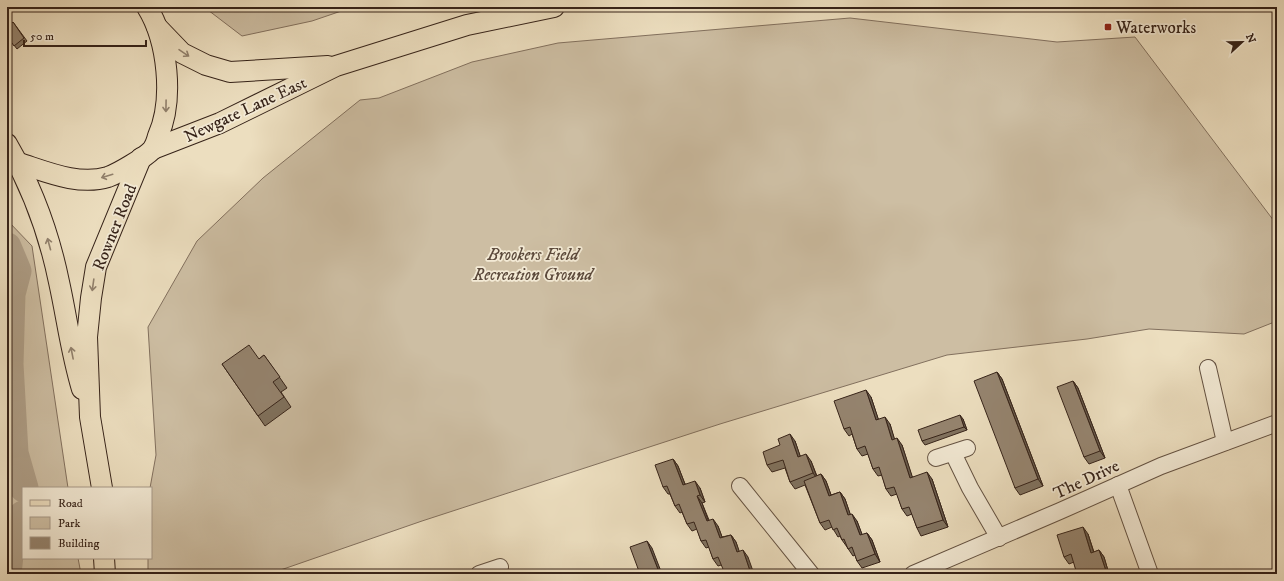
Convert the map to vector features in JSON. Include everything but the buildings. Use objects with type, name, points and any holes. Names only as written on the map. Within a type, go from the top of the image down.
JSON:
[{"type":"main road","points":[[147,7],[156,26]]},
{"type":"main road","name":"Newgate Lane East","points":[[12,155],[62,176],[85,180],[108,177],[147,153],[220,123],[336,66],[466,25],[554,7]]},
{"type":"main road","name":"Newgate Lane East","points":[[156,26],[182,53],[206,65],[230,72],[336,66]]},
{"type":"main road","name":"Rowner Road","points":[[90,417],[87,337],[96,267],[166,114],[167,73],[156,26]]},
{"type":"main road","name":"Rowner Road","points":[[12,155],[43,221],[59,281],[73,358],[90,417],[102,487]]},
{"type":"main road","points":[[104,559],[105,574]]},
{"type":"street","points":[[1208,368],[1225,442]]},
{"type":"street","name":"The Drive","points":[[913,574],[999,538],[1161,466],[1277,423]]},
{"type":"street","points":[[936,458],[960,450],[970,488],[999,538]]},
{"type":"street","points":[[1118,485],[1150,574]]},
{"type":"street","points":[[740,486],[811,574]]},
{"type":"street","points":[[479,574],[500,567]]},
{"type":"green space","points":[[204,7],[353,7],[312,21],[242,36]]},
{"type":"green space","name":"Brookers Field Recreation Ground","points":[[850,18],[1057,42],[1135,37],[1277,225],[1277,321],[1244,334],[1149,329],[1087,339],[947,355],[720,424],[422,521],[269,574],[148,574],[148,559],[152,559],[152,487],[150,487],[156,455],[148,327],[197,241],[263,178],[360,100],[379,98],[472,62],[558,43]]},
{"type":"green space","points":[[7,220],[32,246],[68,487],[22,487],[22,559],[78,559],[81,574],[7,574]]},
{"type":"waterway","points":[[7,247],[17,271],[11,294],[9,364],[14,453],[24,487]]},
{"type":"waterway","points":[[7,574],[9,555],[22,518]]},
{"type":"place","name":"Waterworks","points":[[1108,27]]}]
